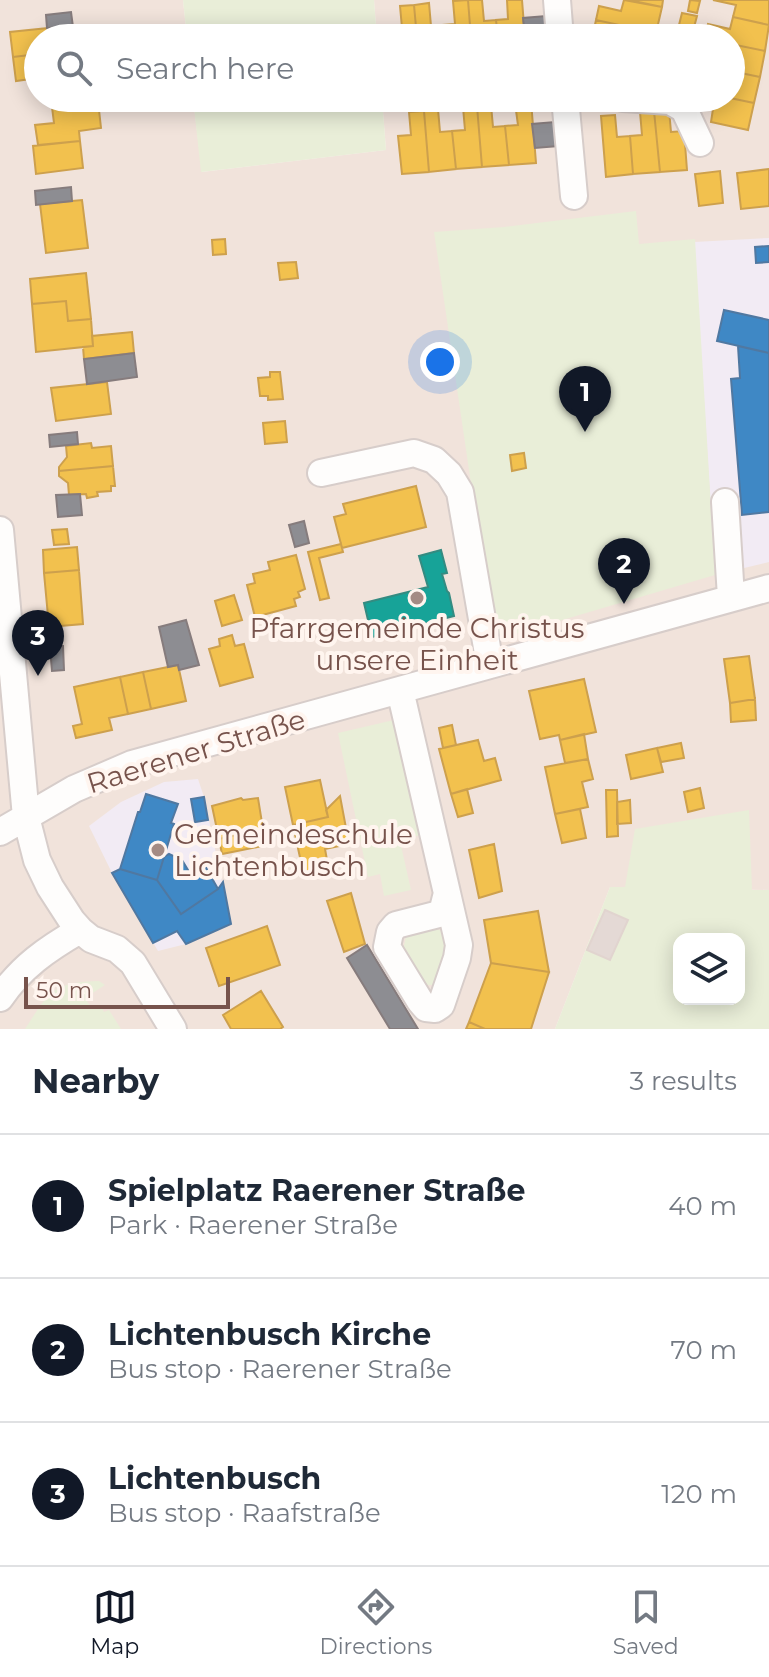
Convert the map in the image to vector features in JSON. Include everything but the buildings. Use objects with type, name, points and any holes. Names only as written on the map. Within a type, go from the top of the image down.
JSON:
[{"type":"street","points":[[557,0],[559,24]]},
{"type":"street","points":[[566,112],[574,196]]},
{"type":"street","points":[[685,112],[700,143]]},
{"type":"street","points":[[321,473],[414,453],[434,460],[449,474],[460,492],[490,665]]},
{"type":"street","points":[[725,502],[731,597]]},
{"type":"street","points":[[0,530],[26,817],[37,860],[50,887],[80,930],[91,939],[117,949],[133,963],[173,1029]]},
{"type":"street","name":"Raerener Straße","points":[[0,832],[74,789],[132,764],[769,588]]},
{"type":"street","points":[[400,690],[447,893]]},
{"type":"street","points":[[0,998],[35,959],[80,930]]},
{"type":"shaded area","points":[[0,0],[183,0],[186,24],[24,24],[24,112],[195,112],[202,172],[386,150],[383,112],[745,112],[745,24],[376,24],[374,0],[769,0],[769,890],[610,887],[555,1029],[0,1029]]},
{"type":"shaded area","points":[[769,238],[769,562],[715,575],[694,242]]},
{"type":"shaded area","name":"Gemeindeschule Lichtenbusch","points":[[198,779],[231,924],[186,944],[158,951],[112,873],[89,826],[121,802],[164,782]]},
{"type":"green space","points":[[183,0],[374,0],[376,24],[186,24]]},
{"type":"green space","points":[[195,112],[383,112],[386,150],[201,172]]},
{"type":"green space","points":[[636,211],[639,244],[695,239],[715,575],[494,640],[434,232]]},
{"type":"green space","points":[[394,720],[420,835],[400,841],[411,890],[384,896],[380,874],[368,877],[338,733]]},
{"type":"green space","points":[[749,810],[752,890],[769,890],[769,1029],[555,1029],[610,887],[625,887],[635,829]]},
{"type":"green space","points":[[431,927],[442,931],[447,954],[437,985],[424,985],[403,950],[407,932]]},
{"type":"green space","points":[[99,981],[105,985],[85,998],[92,1009],[100,1005],[104,1012],[109,1010],[121,1029],[25,1029],[54,992],[71,984]]},
{"type":"place","name":"Spielplatz Raerener Straße","points":[[585,432]]},
{"type":"place","name":"Pfarrgemeinde Christus unsere Einheit","points":[[417,598]]},
{"type":"place","name":"Lichtenbusch Kirche","points":[[624,604]]},
{"type":"place","name":"Lichtenbusch","points":[[38,676]]},
{"type":"place","name":"Gemeindeschule Lichtenbusch","points":[[158,850]]}]
